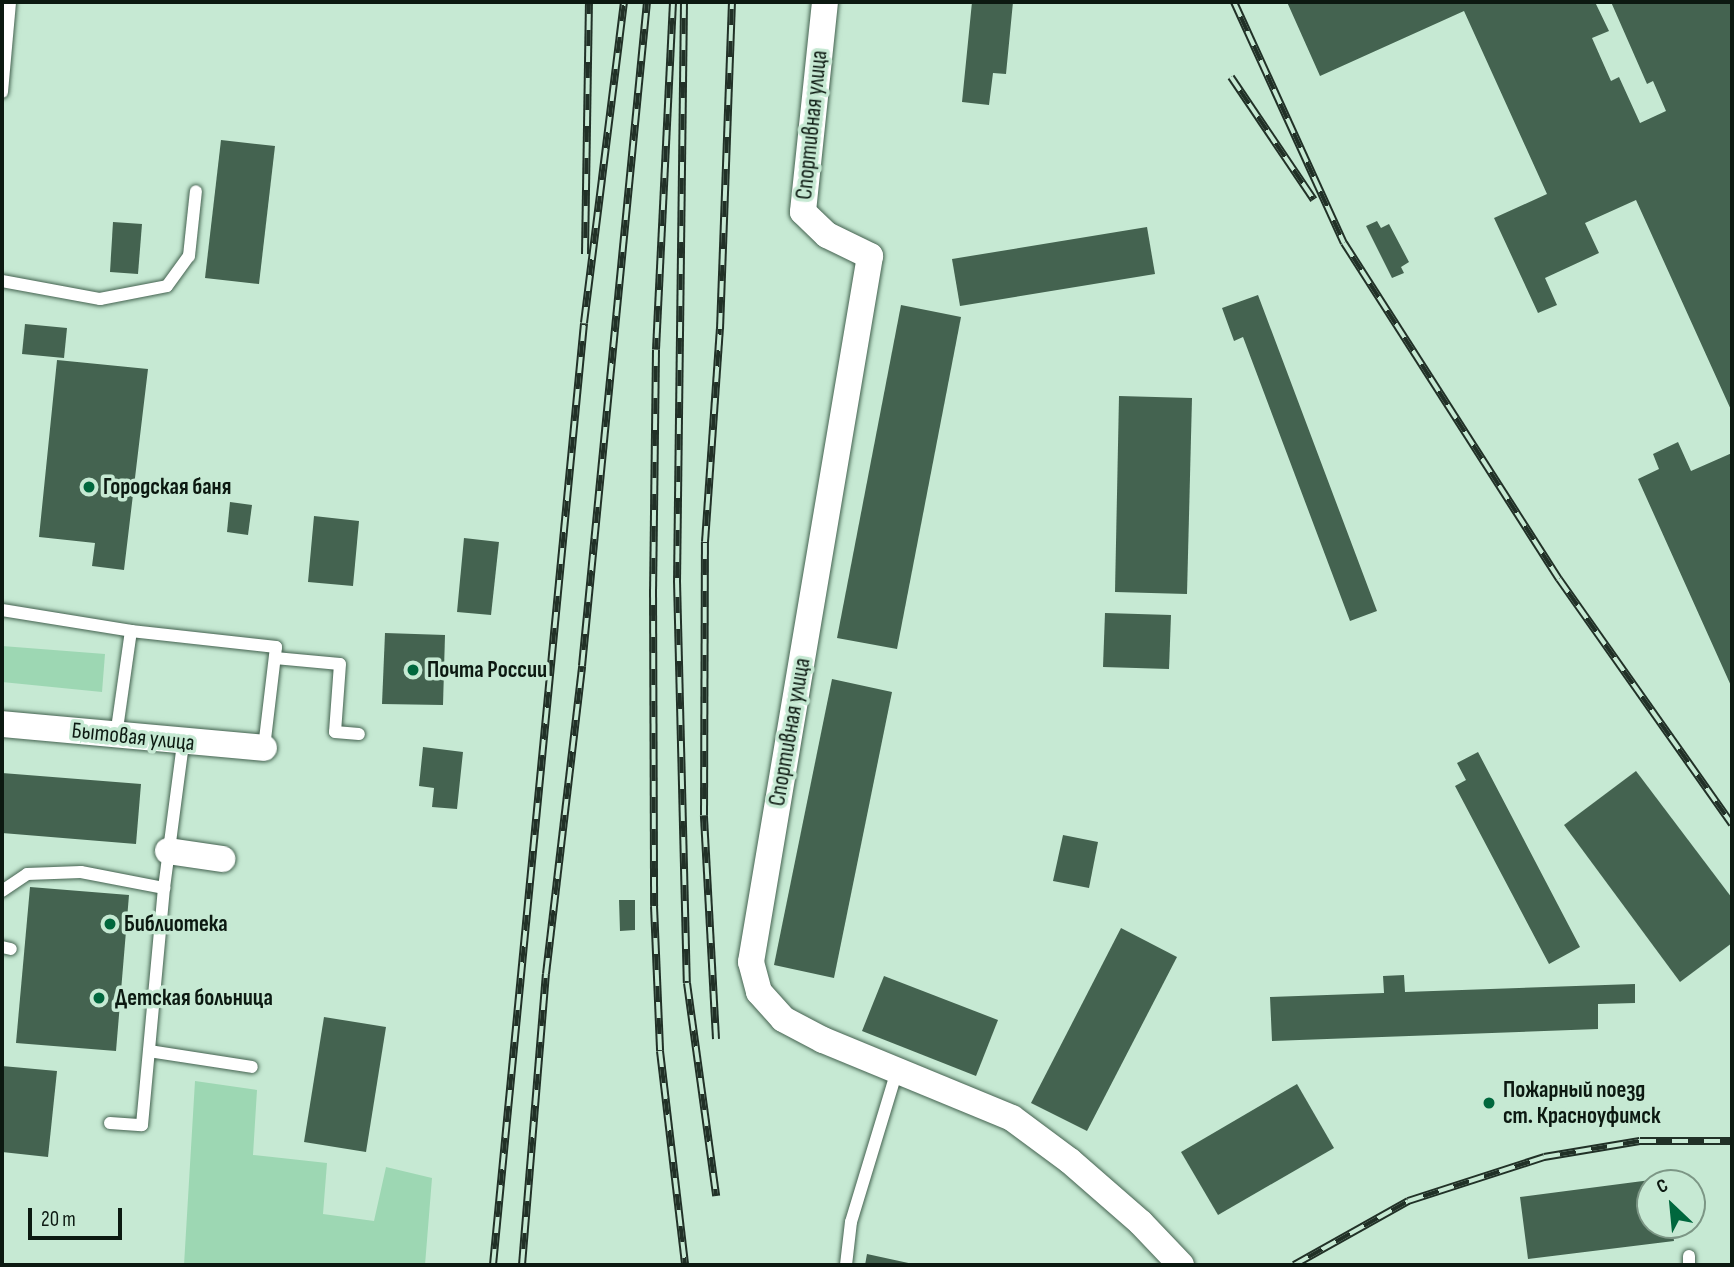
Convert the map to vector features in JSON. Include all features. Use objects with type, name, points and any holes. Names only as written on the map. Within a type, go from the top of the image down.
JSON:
[{"type":"street","name":"Спортивная улица","points":[[825,2],[803,212],[827,235],[870,257],[751,962],[759,992],[783,1019],[897,1071],[1012,1118],[1070,1161],[1130,1214],[1181,1265]]},
{"type":"street","name":"Бытовая улица","points":[[2,724],[183,743],[264,748]]},
{"type":"street","points":[[168,851],[222,859]]},
{"type":"lane","points":[[2,92],[5,26],[10,2]]},
{"type":"lane","points":[[2,281],[100,299],[166,286],[189,256],[197,191]]},
{"type":"lane","points":[[2,610],[131,631],[276,647],[264,748]]},
{"type":"lane","points":[[116,736],[131,631]]},
{"type":"lane","points":[[275,658],[340,664],[335,732],[359,734]]},
{"type":"lane","points":[[110,1123],[142,1125],[164,888],[183,743]]},
{"type":"lane","points":[[2,891],[27,874],[81,872],[164,888]]},
{"type":"lane","points":[[149,1051],[252,1068]]},
{"type":"lane","points":[[846,1265],[851,1222],[897,1071]]},
{"type":"green space","points":[[2,646],[105,654],[102,692],[2,682]]},
{"type":"green space","points":[[195,1081],[257,1090],[253,1155],[327,1163],[323,1214],[374,1221],[386,1167],[432,1178],[425,1265],[184,1265]]},
{"type":"building","points":[[972,2],[1013,2],[1006,74],[993,73],[989,105],[962,102]]},
{"type":"building","points":[[1287,2],[1595,2],[1609,31],[1592,38],[1611,81],[1619,77],[1640,123],[1666,111],[1653,81],[1647,84],[1611,2],[1732,2],[1732,412],[1636,200],[1585,223],[1599,253],[1545,278],[1557,305],[1538,313],[1494,218],[1547,194],[1464,11],[1320,76]]},
{"type":"building","points":[[221,140],[275,146],[259,284],[205,278]]},
{"type":"building","points":[[1377,221],[1381,228],[1389,224],[1409,262],[1401,267],[1404,273],[1392,278],[1366,226]]},
{"type":"building","points":[[113,222],[142,224],[138,274],[110,272]]},
{"type":"building","points":[[1147,227],[1155,274],[960,306],[952,259]]},
{"type":"building","points":[[1258,295],[1377,611],[1350,621],[1243,337],[1234,341],[1222,308]]},
{"type":"building","points":[[901,305],[961,317],[897,649],[837,638]]},
{"type":"building","points":[[25,324],[67,328],[64,358],[22,354]]},
{"type":"building","name":"Городская баня","points":[[57,360],[148,369],[124,570],[92,566],[95,543],[39,537]]},
{"type":"building","points":[[1119,396],[1192,398],[1187,594],[1115,592]]},
{"type":"building","points":[[1678,442],[1691,471],[1732,453],[1732,688],[1638,479],[1659,469],[1653,454]]},
{"type":"building","points":[[230,502],[252,505],[248,535],[227,532]]},
{"type":"building","points":[[314,516],[359,521],[353,586],[308,582]]},
{"type":"building","points":[[464,538],[499,542],[491,615],[457,612]]},
{"type":"building","points":[[1105,613],[1171,615],[1169,669],[1103,667]]},
{"type":"building","name":"Почта России","points":[[385,633],[445,635],[443,705],[382,704]]},
{"type":"building","points":[[832,679],[892,692],[834,978],[774,965]]},
{"type":"building","points":[[423,747],[463,752],[457,809],[432,807],[434,788],[419,786]]},
{"type":"building","points":[[1478,752],[1580,947],[1549,964],[1455,786],[1466,780],[1457,763]]},
{"type":"building","points":[[1636,771],[1732,898],[1732,943],[1680,982],[1564,825]]},
{"type":"building","points":[[2,773],[141,784],[136,844],[2,833]]},
{"type":"building","points":[[1063,835],[1098,842],[1089,888],[1053,881]]},
{"type":"building","points":[[30,887],[129,895],[116,1051],[16,1043]]},
{"type":"building","points":[[619,900],[635,900],[635,930],[620,931]]},
{"type":"building","points":[[1121,928],[1177,957],[1087,1131],[1031,1103]]},
{"type":"building","points":[[1404,975],[1405,992],[1635,984],[1635,1003],[1598,1004],[1598,1029],[1272,1041],[1270,997],[1384,993],[1383,976]]},
{"type":"building","points":[[884,976],[998,1020],[976,1076],[862,1031]]},
{"type":"building","points":[[324,1017],[386,1027],[366,1152],[304,1142]]},
{"type":"building","points":[[2,1066],[57,1071],[48,1157],[2,1152]]},
{"type":"building","points":[[1297,1084],[1334,1148],[1218,1215],[1181,1152]]},
{"type":"building","points":[[1636,1182],[1636,1239],[1674,1241],[1528,1259],[1520,1197]]},
{"type":"building","points":[[867,1254],[913,1264],[913,1265],[865,1265]]},
{"type":"railway","points":[[585,254],[589,2]]},
{"type":"railway","points":[[493,1265],[584,323],[624,2]]},
{"type":"railway","points":[[522,1265],[546,974],[582,666],[647,2]]},
{"type":"railway","points":[[673,2],[656,350],[653,589],[654,906],[660,1051],[685,1265]]},
{"type":"railway","points":[[684,2],[677,581],[687,983],[716,1196]]},
{"type":"railway","points":[[716,1039],[704,815],[705,542],[720,329],[732,2]]},
{"type":"railway","points":[[1234,2],[1344,243],[1559,579],[1732,824]]},
{"type":"railway","points":[[1231,77],[1314,200]]},
{"type":"railway","points":[[1294,1265],[1408,1201],[1544,1157],[1640,1141],[1732,1141]]},
{"type":"place","name":"Городская баня","points":[[89,487]]},
{"type":"place","name":"Почта России","points":[[413,670]]},
{"type":"place","name":"Библиотека","points":[[110,924]]},
{"type":"place","name":"Детская больница","points":[[99,998]]},
{"type":"place","name":"Пожарный поезд ст. Красноуфимск","points":[[1489,1103]]}]
